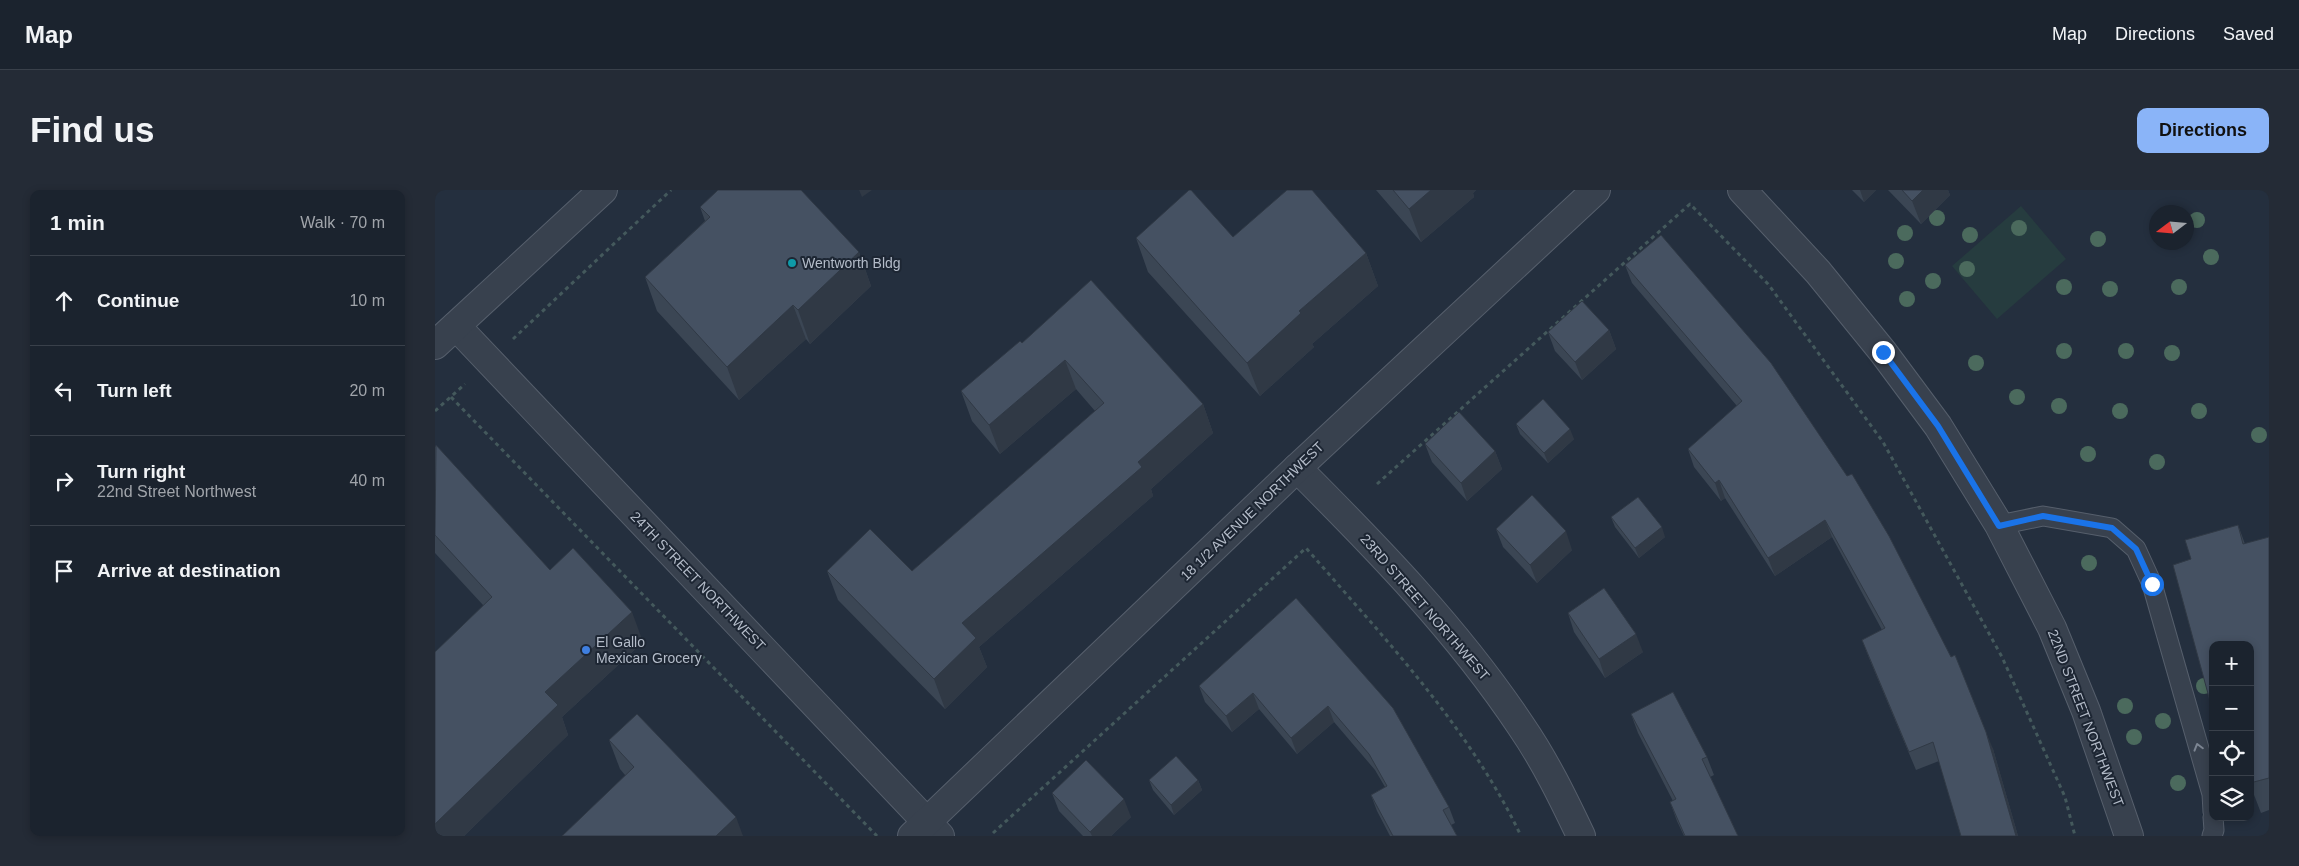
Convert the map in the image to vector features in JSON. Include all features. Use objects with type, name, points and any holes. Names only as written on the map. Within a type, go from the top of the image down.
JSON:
[{"type":"street","points":[[435,345],[603,190]]},
{"type":"street","name":"18 1/2 AVENUE NORTHWEST","points":[[926,832],[1297,468],[1596,190]]},
{"type":"street","name":"22ND STREET NORTHWEST","points":[[1742,190],[1819,272],[1883,352],[1938,426],[1999,526],[2056,638],[2086,711],[2129,836]]},
{"type":"street","name":"24TH STREET NORTHWEST","points":[[456,326],[926,832]]},
{"type":"street","name":"23RD STREET NORTHWEST","points":[[1297,468],[1344,514],[1453,635],[1497,690],[1522,727],[1558,788],[1581,836]]},
{"type":"lane","points":[[1999,526],[2043,516],[2112,528],[2136,549],[2152,584],[2209,787]]},
{"type":"lane","points":[[2212,836],[2213,821]]},
{"type":"path","points":[[435,411],[671,190]]},
{"type":"path","points":[[1377,484],[1690,204],[1768,284],[1883,442],[2002,657],[2065,797],[2075,836]]},
{"type":"path","points":[[451,397],[877,836]]},
{"type":"path","points":[[993,832],[1306,548],[1412,670],[1454,723],[1477,756],[1521,836]]},
{"type":"green space","points":[[2021,206],[2066,259],[1997,319],[1952,266]]},
{"type":"building","points":[[718,190],[801,190],[859,252],[798,310],[793,305],[727,367],[645,277],[710,217],[700,207]]},
{"type":"building","points":[[1189,190],[1233,237],[1287,190],[1312,190],[1366,253],[1299,311],[1301,313],[1247,363],[1136,238]]},
{"type":"building","points":[[1393,190],[1431,190],[1409,209]]},
{"type":"building","points":[[1902,190],[1923,190],[1912,201]]},
{"type":"building","points":[[1661,235],[1771,363],[1847,476],[1852,474],[1889,536],[1951,657],[1955,655],[1986,732],[2016,836],[1961,836],[1933,742],[1909,752],[1862,640],[1885,628],[1825,520],[1768,558],[1719,480],[1715,483],[1688,449],[1742,401],[1625,265]]},
{"type":"building","points":[[1091,280],[1203,404],[1138,462],[1142,467],[962,623],[976,638],[934,679],[827,571],[870,529],[912,571],[1104,403],[1065,360],[989,425],[961,391],[1020,341],[1022,343]]},
{"type":"building","points":[[1582,301],[1609,330],[1575,362],[1548,332]]},
{"type":"building","points":[[1543,399],[1570,429],[1544,453],[1516,424]]},
{"type":"building","points":[[1459,412],[1495,451],[1461,483],[1425,444]]},
{"type":"building","points":[[436,445],[550,570],[573,548],[632,612],[545,692],[558,705],[435,824],[435,652],[492,597],[435,535]]},
{"type":"building","points":[[1532,495],[1566,531],[1530,565],[1496,529]]},
{"type":"building","points":[[1638,497],[1662,527],[1635,548],[1611,517]]},
{"type":"building","points":[[2238,525],[2243,544],[2269,537],[2269,778],[2254,782],[2254,641],[2209,641],[2209,697],[2173,565],[2191,559],[2185,540]]},
{"type":"building","points":[[1604,588],[1636,634],[1599,659],[1568,613]]},
{"type":"building","points":[[1296,598],[1393,708],[1449,807],[1443,810],[1457,836],[1393,836],[1371,795],[1387,786],[1369,754],[1328,706],[1291,738],[1253,693],[1226,716],[1199,686]]},
{"type":"building","points":[[1673,692],[1707,757],[1702,759],[1738,836],[1685,836],[1670,802],[1676,799],[1631,714]]},
{"type":"building","points":[[637,714],[736,817],[716,836],[562,836],[634,767],[609,740]]},
{"type":"building","points":[[1176,756],[1198,780],[1171,805],[1149,780]]},
{"type":"building","points":[[1086,760],[1124,799],[1090,832],[1052,793]]},
{"type":"place","name":"Wentworth Bldg","points":[[792,263]]},
{"type":"place","name":"El Gallo Mexican Grocery","points":[[586,650]]},
{"type":"route","points":[[1883,352],[1938,426],[1999,526],[2043,516],[2112,528],[2136,549],[2152,584]]}]
